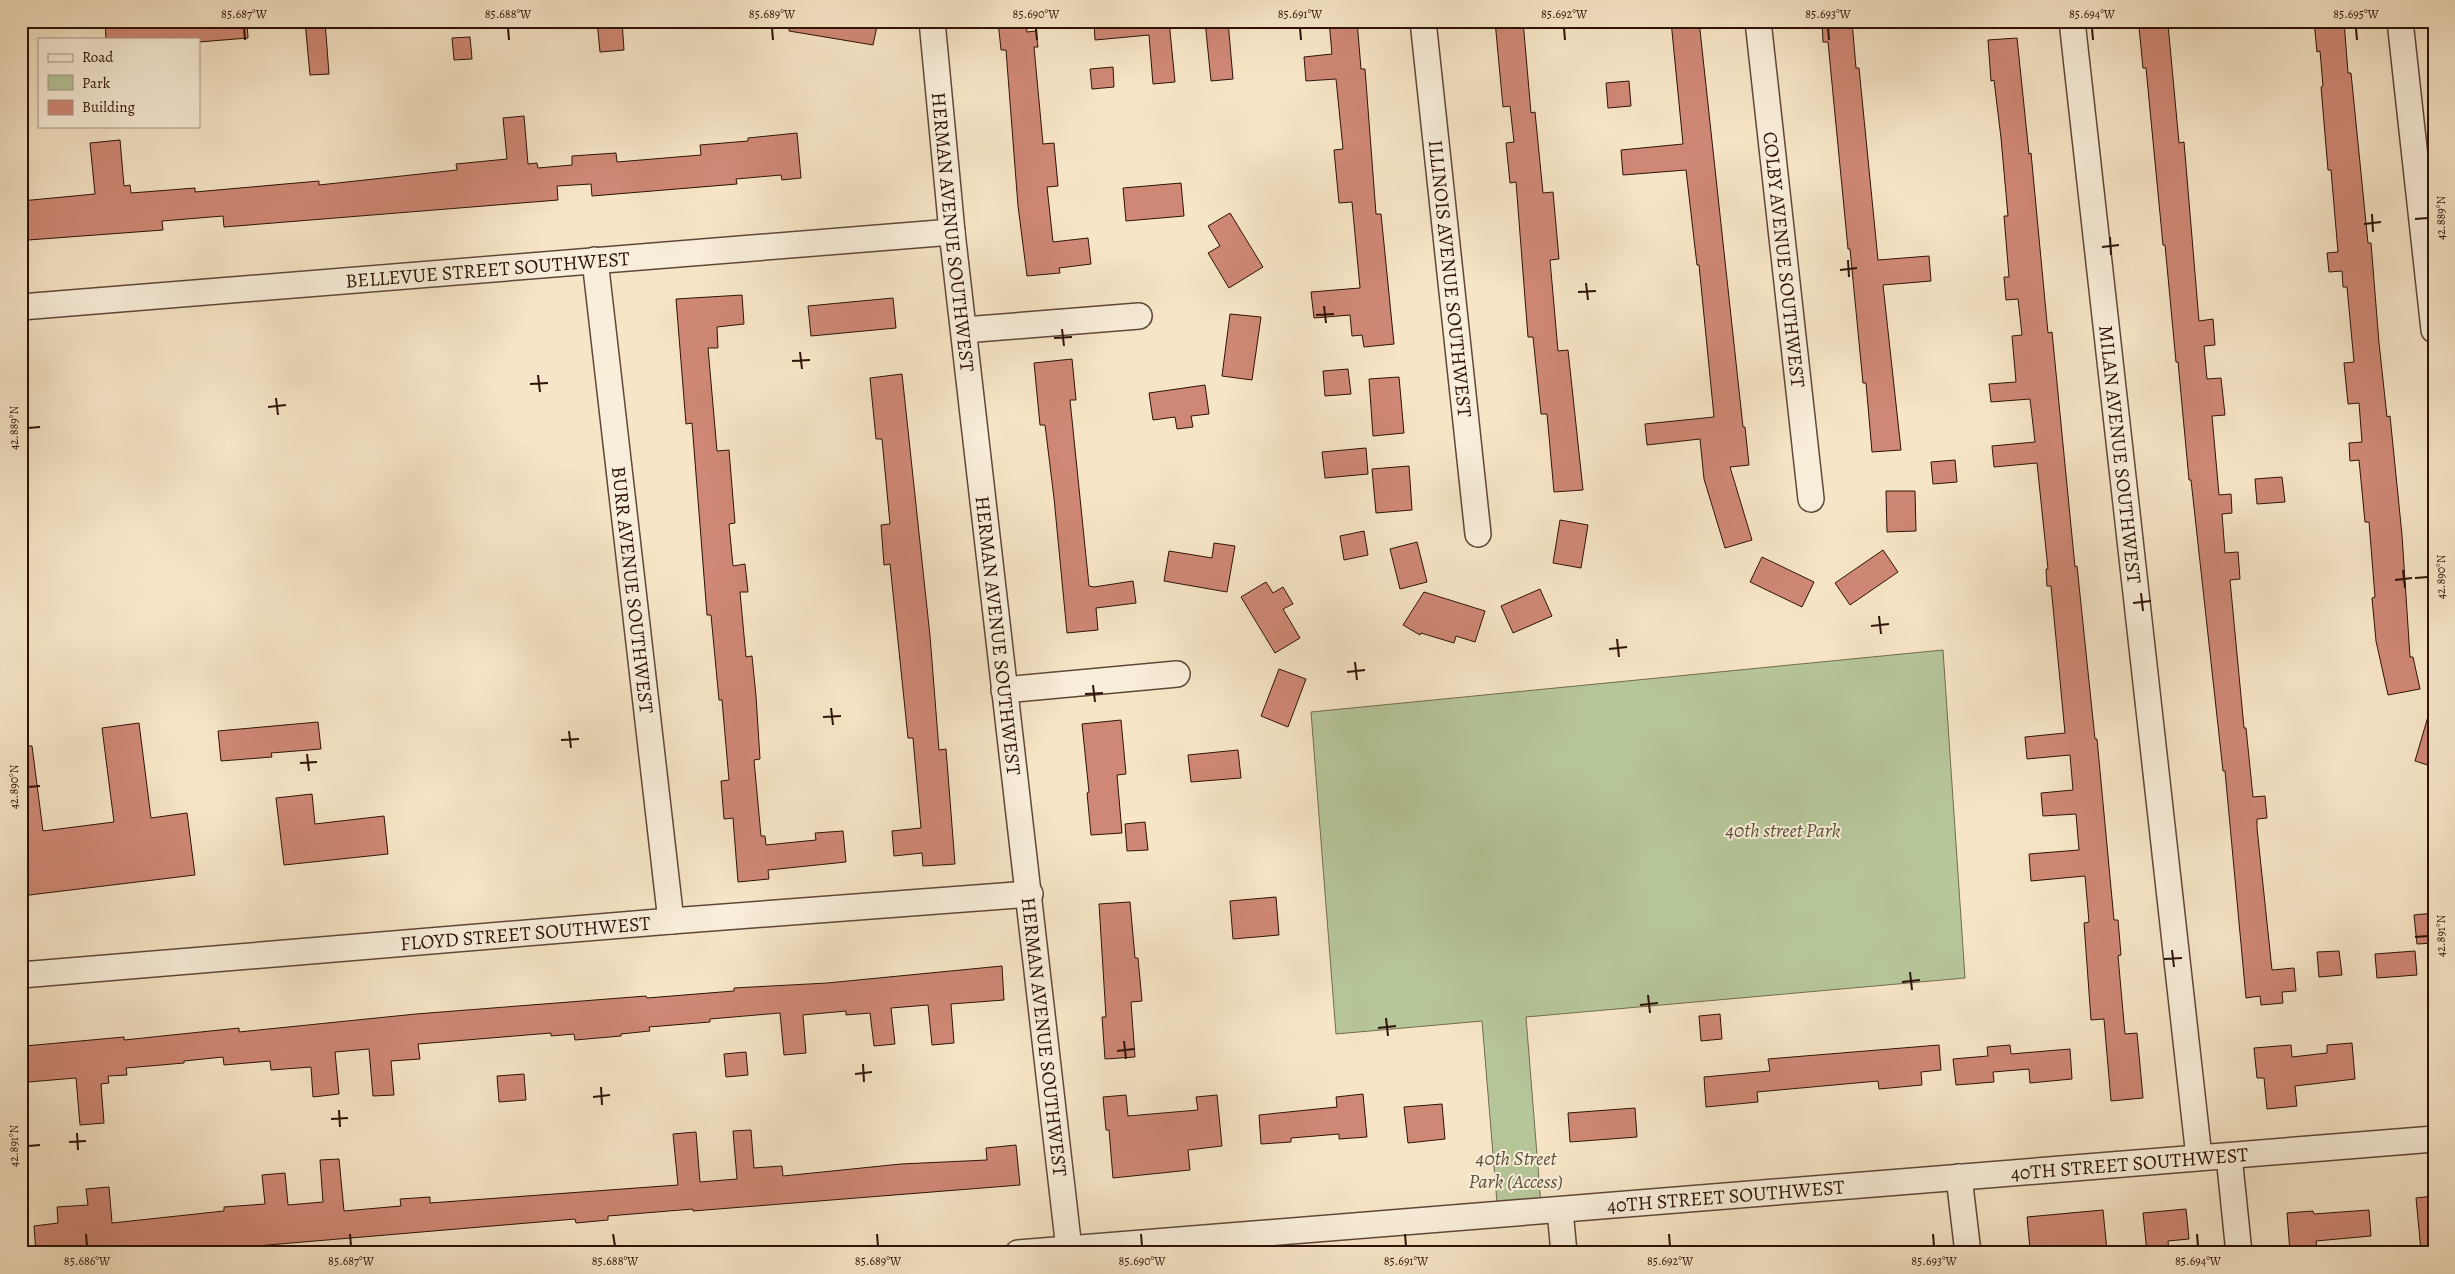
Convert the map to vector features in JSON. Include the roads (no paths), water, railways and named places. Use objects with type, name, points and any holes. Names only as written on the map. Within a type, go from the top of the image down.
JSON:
[{"type":"street","name":"HERMAN AVENUE SOUTHWEST","points":[[932,21],[952,232],[1004,690],[1030,894],[1069,1249]]},
{"type":"street","name":"ILLINOIS AVENUE SOUTHWEST","points":[[1423,21],[1478,534]]},
{"type":"street","name":"COLBY AVENUE SOUTHWEST","points":[[1758,21],[1811,498]]},
{"type":"street","name":"MILAN AVENUE SOUTHWEST","points":[[2072,21],[2199,1157]]},
{"type":"street","points":[[2400,21],[2434,330]]},
{"type":"street","name":"BELLEVUE STREET SOUTHWEST","points":[[21,307],[952,232]]},
{"type":"street","name":"BURR AVENUE SOUTHWEST","points":[[595,260],[671,921]]},
{"type":"street","points":[[964,330],[1139,316]]},
{"type":"street","points":[[1004,690],[1177,674]]},
{"type":"street","name":"FLOYD STREET SOUTHWEST","points":[[21,975],[671,921],[1030,894]]},
{"type":"street","name":"40TH STREET SOUTHWEST","points":[[1018,1253],[2199,1157],[2434,1140]]},
{"type":"street","points":[[2228,1156],[2239,1253]]},
{"type":"street","points":[[1959,1177],[1968,1253]]},
{"type":"street","points":[[1560,1210],[1564,1253]]},
{"type":"park label","name":"40th street Park","points":[[1783,830]]},
{"type":"park label","name":"40th Street Park (Access)","points":[[1516,1170]]}]
